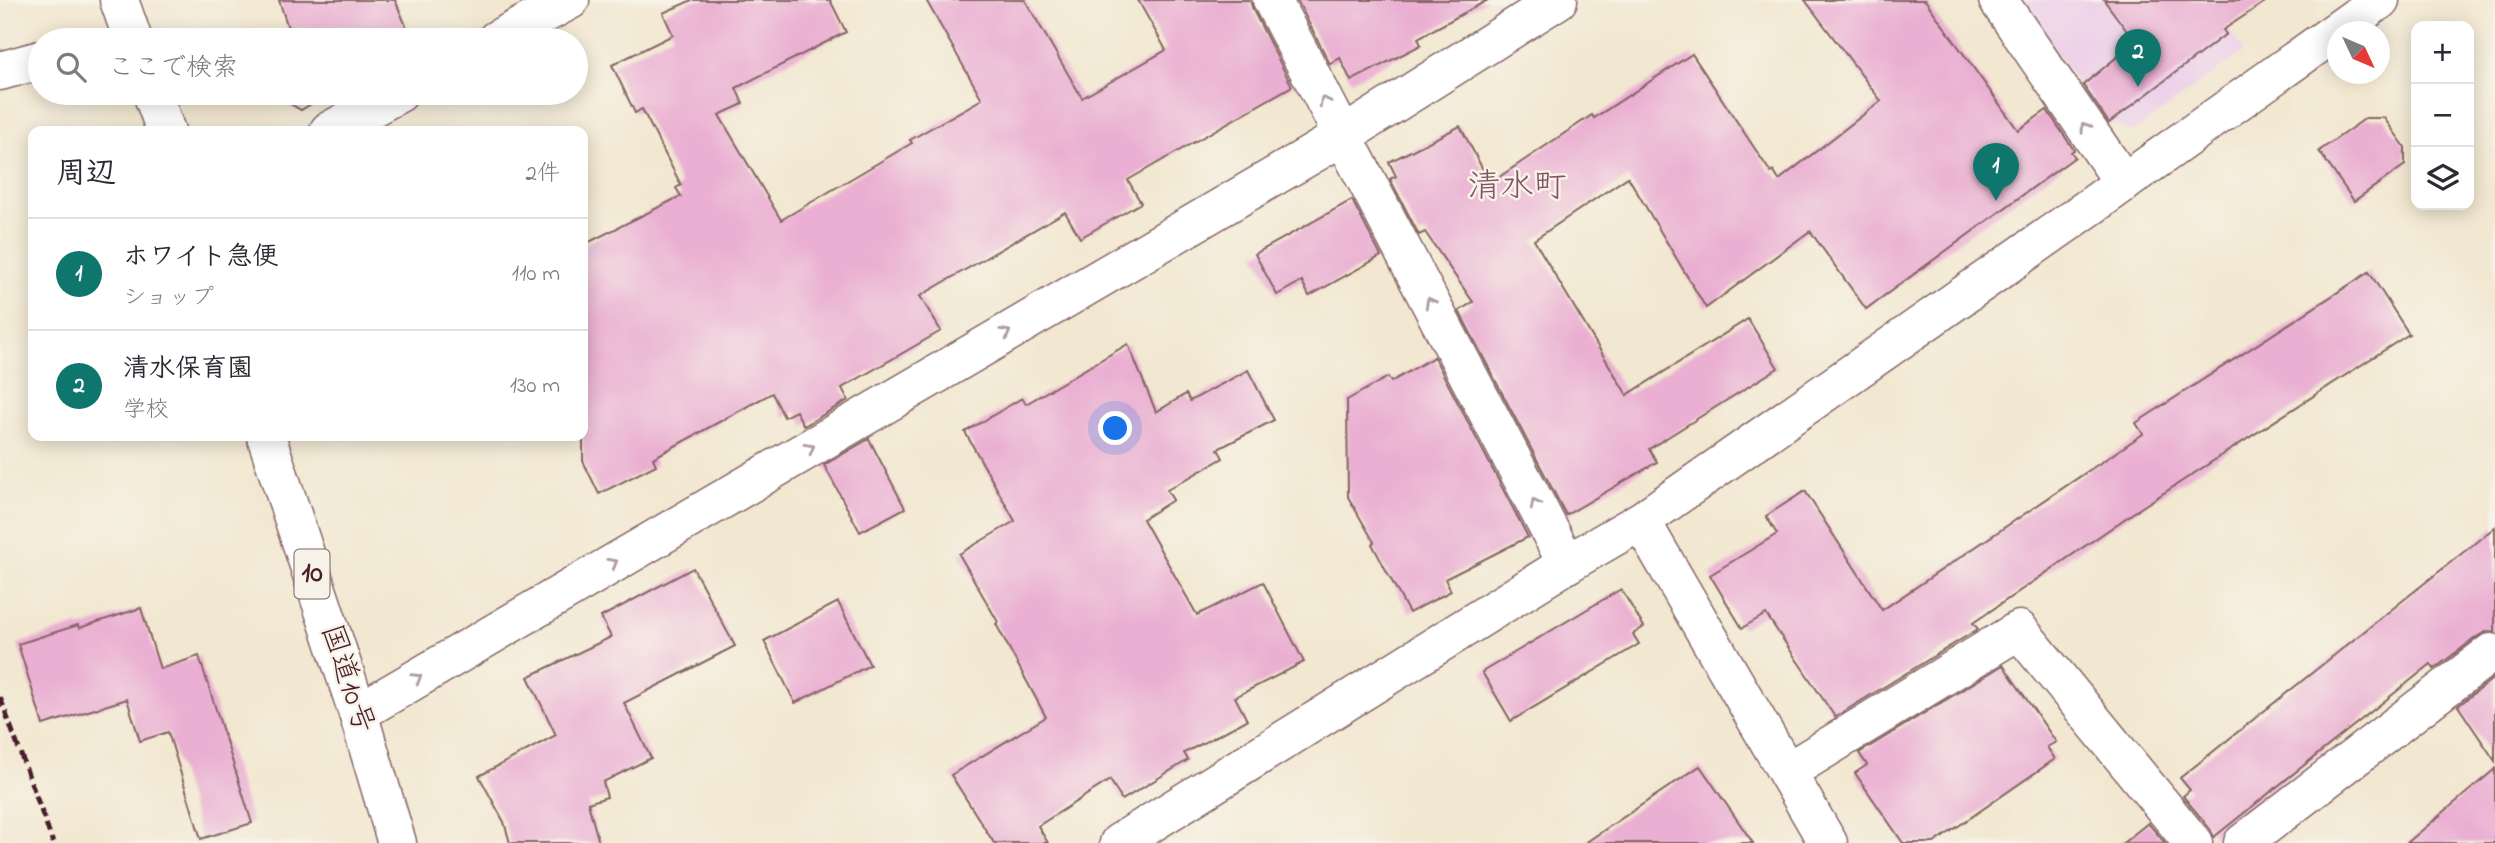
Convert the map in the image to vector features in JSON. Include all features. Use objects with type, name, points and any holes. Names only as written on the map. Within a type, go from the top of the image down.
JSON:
[{"type":"main road","points":[[518,28],[570,0]]},
{"type":"main road","points":[[1272,0],[1567,564]]},
{"type":"main road","points":[[358,713],[1343,136],[1558,0]]},
{"type":"main road","points":[[1998,0],[2124,183]]},
{"type":"main road","points":[[1119,843],[1567,564],[1641,521],[2380,0]]},
{"type":"main road","points":[[0,71],[28,63]]},
{"type":"main road","points":[[156,105],[164,126]]},
{"type":"main road","points":[[338,126],[378,105]]},
{"type":"main road","name":"国道10号","points":[[268,441],[358,713],[397,843]]},
{"type":"main road","points":[[1641,521],[1828,843]]},
{"type":"main road","points":[[1787,772],[2019,629],[2193,843]]},
{"type":"main road","points":[[2243,843],[2491,653]]},
{"type":"shaded area","points":[[2019,0],[2207,0],[2244,51],[2134,132],[2106,123]]},
{"type":"building","points":[[279,0],[395,0],[407,28],[288,28]]},
{"type":"building","points":[[692,0],[830,0],[846,32],[736,88],[743,104],[719,115],[781,220],[982,99],[926,0],[1025,0],[1082,98],[1166,50],[1138,0],[1250,0],[1292,86],[1128,180],[1141,203],[1080,238],[1065,212],[920,296],[941,331],[842,388],[848,400],[804,426],[796,411],[784,417],[772,393],[653,458],[656,465],[599,494],[583,461],[583,441],[588,441],[588,242],[681,196],[676,188],[681,185],[642,109],[635,113],[612,65],[673,35],[663,13]]},
{"type":"building","points":[[1297,0],[1488,0],[1418,38],[1421,45],[1351,81],[1340,58],[1330,64]]},
{"type":"building","points":[[1805,0],[1925,0],[2018,130],[2047,110],[2074,150],[2071,152],[2075,157],[1866,309],[1810,231],[1706,308],[1628,177],[1534,240],[1627,395],[1748,319],[1778,368],[1649,449],[1657,462],[1566,515],[1459,311],[1473,302],[1425,232],[1419,235],[1390,179],[1396,176],[1389,162],[1460,126],[1490,183],[1592,115],[1594,118],[1692,54],[1771,173],[1773,171],[1779,180],[1881,101]]},
{"type":"building","points":[[2104,0],[2268,0],[2223,30],[2226,34],[2109,123],[2083,85],[2135,42]]},
{"type":"building","points":[[292,105],[309,105],[301,110]]},
{"type":"building","points":[[2366,118],[2384,118],[2405,147],[2405,165],[2354,201],[2319,151]]},
{"type":"building","points":[[1352,200],[1381,256],[1309,296],[1302,281],[1277,295],[1255,254]]},
{"type":"building","points":[[2369,272],[2409,334],[2136,511],[1973,623],[1978,629],[1835,717],[1766,614],[1742,628],[1710,575],[1777,534],[1766,516],[1805,491],[1882,610],[2143,434],[2136,423]]},
{"type":"building","points":[[1128,344],[1156,412],[1186,394],[1190,401],[1248,370],[1274,420],[1218,449],[1223,458],[1167,490],[1173,500],[1143,519],[1197,615],[1263,582],[1304,662],[1235,697],[1247,720],[1184,753],[1188,760],[1122,800],[1110,780],[1038,826],[1048,843],[994,843],[951,775],[1046,717],[996,624],[998,622],[959,554],[1015,521],[965,432],[1022,398],[1026,404]]},
{"type":"building","points":[[1434,357],[1528,537],[1445,579],[1451,591],[1409,613],[1348,497],[1347,400],[1388,377],[1391,382]]},
{"type":"building","points":[[869,439],[905,508],[860,532],[824,465]]},
{"type":"building","points":[[2495,527],[2495,632],[2488,631],[2478,636],[2434,669],[2431,664],[2214,837],[2183,796],[2190,790],[2180,778]]},
{"type":"building","points":[[693,568],[735,646],[624,703],[651,758],[603,782],[607,797],[588,803],[599,843],[510,843],[504,822],[479,776],[556,735],[528,677],[611,637],[601,617]]},
{"type":"building","points":[[1621,589],[1644,627],[1633,634],[1639,644],[1511,721],[1482,672]]},
{"type":"building","points":[[838,602],[870,665],[795,703],[764,641]]},
{"type":"building","points":[[141,608],[160,669],[199,656],[252,823],[201,839],[168,732],[140,741],[127,699],[43,725],[18,644]]},
{"type":"building","points":[[2003,665],[2056,742],[2047,747],[2055,759],[1934,843],[1903,843],[1855,773],[1867,765],[1859,753]]},
{"type":"building","points":[[2495,677],[2495,761],[2458,706]]},
{"type":"building","points":[[1700,766],[1753,843],[1585,843]]},
{"type":"building","points":[[2495,769],[2495,843],[2407,843]]},
{"type":"building","points":[[2148,823],[2165,843],[2123,843]]},
{"type":"railway","points":[[0,697],[53,843]]},
{"type":"place","name":"清水保育園","points":[[2138,87]]},
{"type":"place","name":"ホワイト急便","points":[[1996,201]]},
{"type":"district","name":"清水町","points":[[1517,188]]}]
